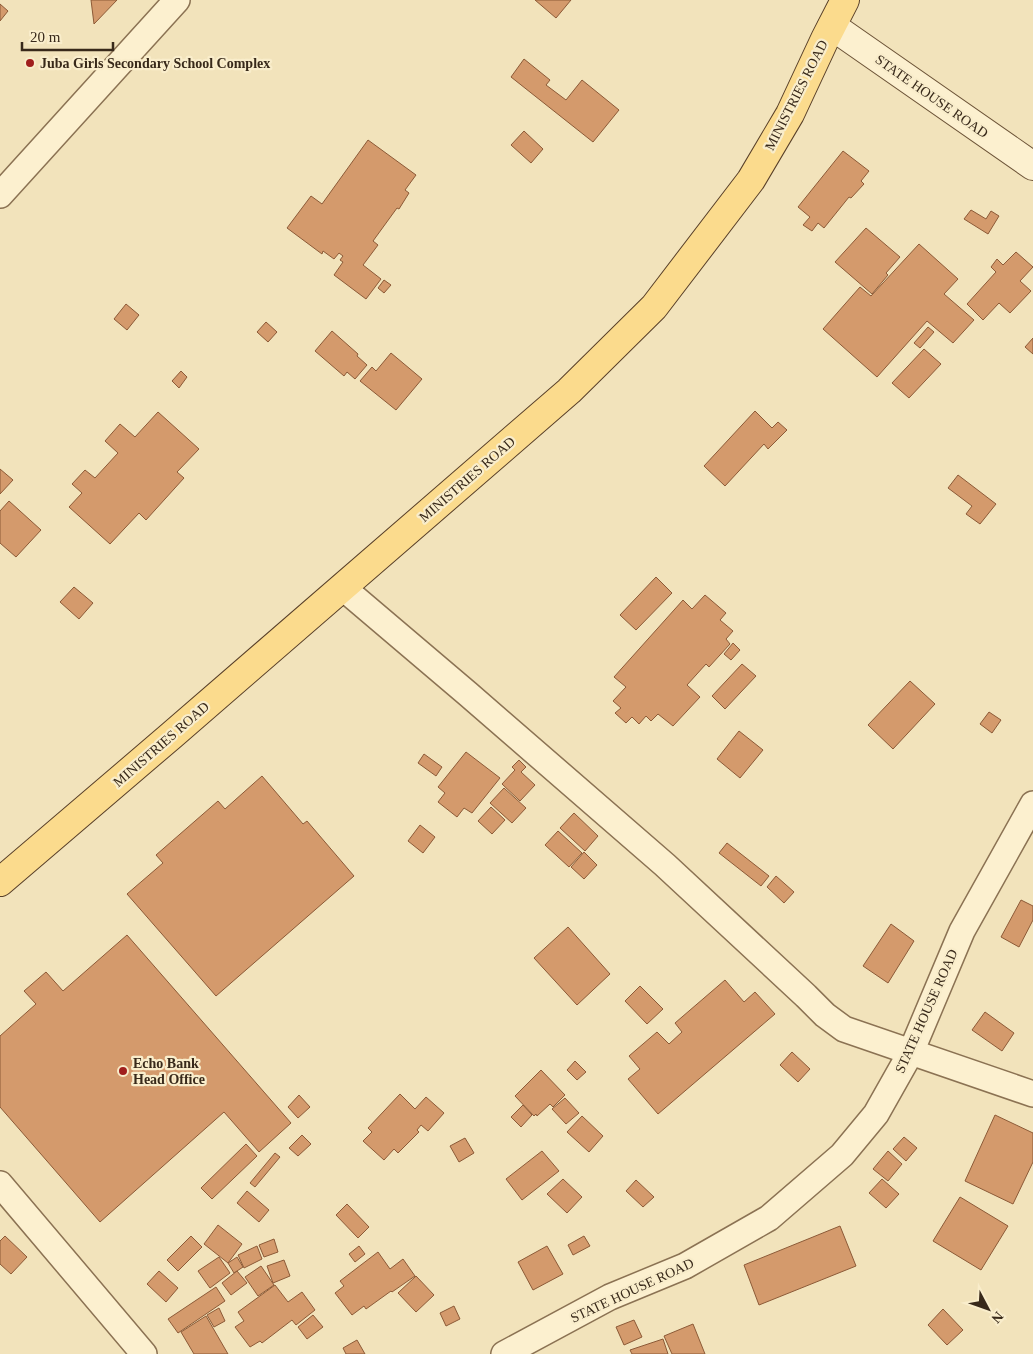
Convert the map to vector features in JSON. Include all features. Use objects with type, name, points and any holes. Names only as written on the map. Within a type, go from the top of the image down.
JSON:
[{"type":"main road","name":"MINISTRIES ROAD","points":[[0,882],[165,742],[569,391],[654,307],[751,180],[790,114],[845,0]]},
{"type":"main road","name":"STATE HOUSE ROAD","points":[[832,26],[1033,166]]},
{"type":"street","points":[[0,195],[177,0]]},
{"type":"street","points":[[342,587],[665,865],[825,1015],[844,1029],[1033,1094]]},
{"type":"street","name":"STATE HOUSE ROAD","points":[[504,1354],[610,1297],[685,1266],[769,1218],[842,1155],[876,1114],[910,1052],[962,930],[1033,804]]},
{"type":"street","points":[[0,1184],[144,1354]]},
{"type":"building","points":[[91,0],[117,0],[94,24]]},
{"type":"building","points":[[535,0],[571,0],[556,18]]},
{"type":"building","points":[[0,4],[8,11],[0,21]]},
{"type":"building","points":[[524,59],[550,80],[546,85],[566,100],[582,80],[619,110],[593,142],[511,77]]},
{"type":"building","points":[[524,131],[543,149],[531,163],[511,145]]},
{"type":"building","points":[[368,140],[416,175],[405,190],[409,193],[399,209],[397,208],[373,241],[378,245],[363,265],[381,279],[366,299],[334,275],[343,262],[340,260],[343,256],[339,253],[334,259],[323,251],[322,254],[287,228],[311,196],[322,204]]},
{"type":"building","points":[[843,151],[869,171],[861,181],[864,184],[851,198],[849,197],[824,228],[818,223],[812,231],[803,225],[810,217],[798,207]]},
{"type":"building","points":[[971,210],[986,219],[991,211],[999,216],[988,234],[964,219]]},
{"type":"building","points":[[866,228],[900,257],[886,273],[888,275],[872,294],[835,262]]},
{"type":"building","points":[[919,244],[958,279],[944,294],[974,320],[953,343],[927,321],[877,377],[823,329],[860,287],[871,296]]},
{"type":"building","points":[[1016,252],[1033,267],[1020,281],[1031,291],[1010,313],[999,303],[983,320],[967,304],[996,272],[991,267],[997,259],[1003,265]]},
{"type":"building","points":[[384,280],[391,285],[384,293],[378,288]]},
{"type":"building","points":[[126,304],[139,315],[127,330],[114,319]]},
{"type":"building","points":[[266,322],[277,332],[268,342],[257,332]]},
{"type":"building","points":[[928,327],[934,332],[920,348],[914,343]]},
{"type":"building","points":[[332,331],[358,354],[357,356],[367,365],[355,379],[347,372],[344,376],[315,351]]},
{"type":"building","points":[[1033,338],[1033,354],[1025,347]]},
{"type":"building","points":[[924,349],[941,364],[909,398],[892,383]]},
{"type":"building","points":[[391,353],[422,379],[396,410],[360,381],[372,367],[376,371]]},
{"type":"building","points":[[181,371],[187,377],[179,388],[172,381]]},
{"type":"building","points":[[755,411],[772,428],[778,422],[787,430],[768,449],[764,444],[725,486],[704,466]]},
{"type":"building","points":[[158,412],[199,449],[177,472],[184,478],[146,520],[139,513],[110,544],[69,507],[82,493],[72,484],[85,470],[95,478],[118,453],[105,441],[120,424],[135,437]]},
{"type":"building","points":[[0,469],[13,480],[0,494]]},
{"type":"building","points":[[958,475],[996,504],[980,524],[966,514],[972,506],[948,488]]},
{"type":"building","points":[[9,501],[41,530],[16,557],[0,543],[0,511]]},
{"type":"building","points":[[656,577],[672,593],[636,630],[620,615]]},
{"type":"building","points":[[74,587],[93,603],[79,619],[60,602]]},
{"type":"building","points":[[705,595],[726,613],[720,620],[733,631],[726,639],[730,644],[709,667],[706,664],[687,685],[700,697],[673,726],[658,714],[651,721],[646,716],[639,724],[632,717],[626,723],[615,713],[621,708],[613,701],[626,687],[614,677],[683,600],[692,609]]},
{"type":"building","points":[[733,643],[740,650],[731,660],[724,654]]},
{"type":"building","points":[[742,664],[756,676],[725,709],[712,696]]},
{"type":"building","points":[[910,681],[935,704],[893,749],[868,725]]},
{"type":"building","points":[[989,712],[1001,720],[992,733],[980,724]]},
{"type":"building","points":[[739,731],[763,750],[740,778],[717,759]]},
{"type":"building","points":[[466,752],[500,778],[472,813],[464,808],[457,817],[438,802],[445,793],[438,787]]},
{"type":"building","points":[[424,754],[442,767],[436,776],[418,763]]},
{"type":"building","points":[[519,760],[526,767],[521,772],[535,785],[520,801],[502,784],[515,770],[512,767]]},
{"type":"building","points":[[262,776],[303,824],[307,821],[354,876],[216,996],[127,894],[163,863],[156,855],[218,801],[225,809]]},
{"type":"building","points":[[504,788],[526,808],[512,823],[490,803]]},
{"type":"building","points":[[491,807],[505,820],[492,834],[478,821]]},
{"type":"building","points":[[574,813],[598,836],[585,851],[560,828]]},
{"type":"building","points":[[420,825],[435,837],[423,853],[408,841]]},
{"type":"building","points":[[558,831],[582,853],[569,867],[545,845]]},
{"type":"building","points":[[727,843],[769,876],[761,886],[719,853]]},
{"type":"building","points":[[584,852],[597,865],[584,879],[571,867]]},
{"type":"building","points":[[776,876],[794,892],[784,903],[767,887]]},
{"type":"building","points":[[1021,900],[1033,906],[1033,920],[1019,947],[1001,937]]},
{"type":"building","points":[[891,924],[914,941],[888,983],[863,966]]},
{"type":"building","points":[[568,927],[610,974],[577,1005],[534,958]]},
{"type":"building","name":"Echo Bank Head Office","points":[[127,935],[291,1123],[259,1152],[224,1112],[100,1222],[0,1107],[0,1036],[36,1004],[24,991],[46,972],[63,991]]},
{"type":"building","points":[[725,980],[744,1002],[755,992],[775,1014],[658,1114],[628,1079],[640,1069],[629,1056],[657,1032],[669,1044],[682,1032],[675,1023]]},
{"type":"building","points":[[640,986],[663,1009],[647,1024],[625,1001]]},
{"type":"building","points":[[985,1012],[1014,1033],[1002,1051],[972,1030]]},
{"type":"building","points":[[792,1052],[810,1069],[798,1082],[780,1065]]},
{"type":"building","points":[[575,1061],[586,1072],[577,1080],[567,1070]]},
{"type":"building","points":[[541,1070],[565,1095],[553,1107],[550,1104],[537,1116],[536,1114],[534,1116],[515,1096]]},
{"type":"building","points":[[400,1094],[415,1109],[426,1097],[444,1113],[428,1131],[421,1125],[417,1130],[419,1132],[398,1153],[394,1149],[384,1160],[363,1141],[372,1132],[368,1128]]},
{"type":"building","points":[[299,1095],[310,1107],[298,1118],[288,1107]]},
{"type":"building","points":[[565,1098],[579,1113],[566,1124],[552,1109]]},
{"type":"building","points":[[523,1105],[532,1115],[521,1127],[511,1117]]},
{"type":"building","points":[[995,1115],[1033,1133],[1033,1162],[1013,1204],[965,1181]]},
{"type":"building","points":[[582,1116],[603,1136],[589,1152],[567,1132]]},
{"type":"building","points":[[302,1135],[311,1144],[298,1156],[289,1148]]},
{"type":"building","points":[[904,1137],[917,1148],[906,1161],[893,1149]]},
{"type":"building","points":[[465,1138],[474,1153],[459,1162],[450,1146]]},
{"type":"building","points":[[246,1144],[257,1156],[212,1199],[201,1188]]},
{"type":"building","points":[[542,1151],[559,1171],[522,1200],[506,1179]]},
{"type":"building","points":[[888,1151],[902,1164],[888,1181],[873,1169]]},
{"type":"building","points":[[275,1153],[280,1157],[255,1187],[250,1183]]},
{"type":"building","points":[[563,1179],[582,1197],[567,1213],[547,1194]]},
{"type":"building","points":[[882,1179],[899,1194],[886,1208],[869,1193]]},
{"type":"building","points":[[636,1180],[654,1197],[643,1207],[626,1191]]},
{"type":"building","points":[[247,1191],[269,1210],[259,1222],[237,1203]]},
{"type":"building","points":[[960,1197],[1008,1226],[981,1270],[933,1241]]},
{"type":"building","points":[[347,1204],[369,1227],[358,1238],[336,1215]]},
{"type":"building","points":[[218,1225],[242,1244],[228,1263],[204,1244]]},
{"type":"building","points":[[840,1226],[856,1266],[759,1305],[744,1265]]},
{"type":"building","points":[[5,1236],[27,1257],[11,1274],[0,1264],[0,1241]]},
{"type":"building","points":[[191,1236],[202,1247],[178,1271],[167,1260]]},
{"type":"building","points":[[584,1236],[590,1246],[573,1255],[568,1245]]},
{"type":"building","points":[[274,1239],[278,1252],[264,1257],[259,1245]]},
{"type":"building","points":[[257,1246],[262,1259],[244,1268],[238,1255]]},
{"type":"building","points":[[359,1246],[365,1254],[355,1262],[349,1254]]},
{"type":"building","points":[[547,1246],[563,1274],[533,1290],[518,1262]]},
{"type":"building","points":[[378,1252],[390,1269],[403,1259],[415,1276],[366,1309],[364,1306],[352,1315],[335,1293],[344,1286],[340,1281]]},
{"type":"building","points":[[219,1257],[230,1273],[210,1288],[198,1271]]},
{"type":"building","points":[[237,1257],[243,1267],[234,1273],[228,1263]]},
{"type":"building","points":[[284,1260],[290,1276],[273,1283],[267,1266]]},
{"type":"building","points":[[261,1266],[274,1285],[258,1296],[245,1277]]},
{"type":"building","points":[[159,1271],[178,1288],[166,1302],[147,1284]]},
{"type":"building","points":[[237,1271],[247,1283],[231,1295],[222,1283]]},
{"type":"building","points":[[416,1276],[434,1295],[416,1312],[398,1293]]},
{"type":"building","points":[[275,1285],[288,1302],[302,1292],[315,1310],[296,1325],[292,1320],[262,1343],[260,1341],[250,1347],[235,1327],[244,1321],[238,1312]]},
{"type":"building","points":[[216,1287],[225,1301],[178,1333],[168,1319]]},
{"type":"building","points":[[454,1306],[460,1319],[446,1326],[440,1313]]},
{"type":"building","points":[[219,1308],[225,1321],[214,1327],[207,1315]]},
{"type":"building","points":[[943,1309],[963,1330],[947,1345],[928,1325]]},
{"type":"building","points":[[313,1315],[323,1327],[307,1339],[298,1327]]},
{"type":"building","points":[[206,1316],[228,1354],[194,1354],[181,1332]]},
{"type":"building","points":[[634,1320],[642,1337],[624,1345],[616,1327]]},
{"type":"building","points":[[693,1324],[705,1354],[672,1354],[664,1336]]},
{"type":"building","points":[[663,1339],[668,1354],[632,1354],[630,1350]]},
{"type":"building","points":[[357,1340],[365,1354],[346,1354],[343,1348]]},
{"type":"place","name":"Juba Girls Secondary School Complex","points":[[30,63]]},
{"type":"place","name":"Echo Bank Head Office","points":[[123,1071]]}]
